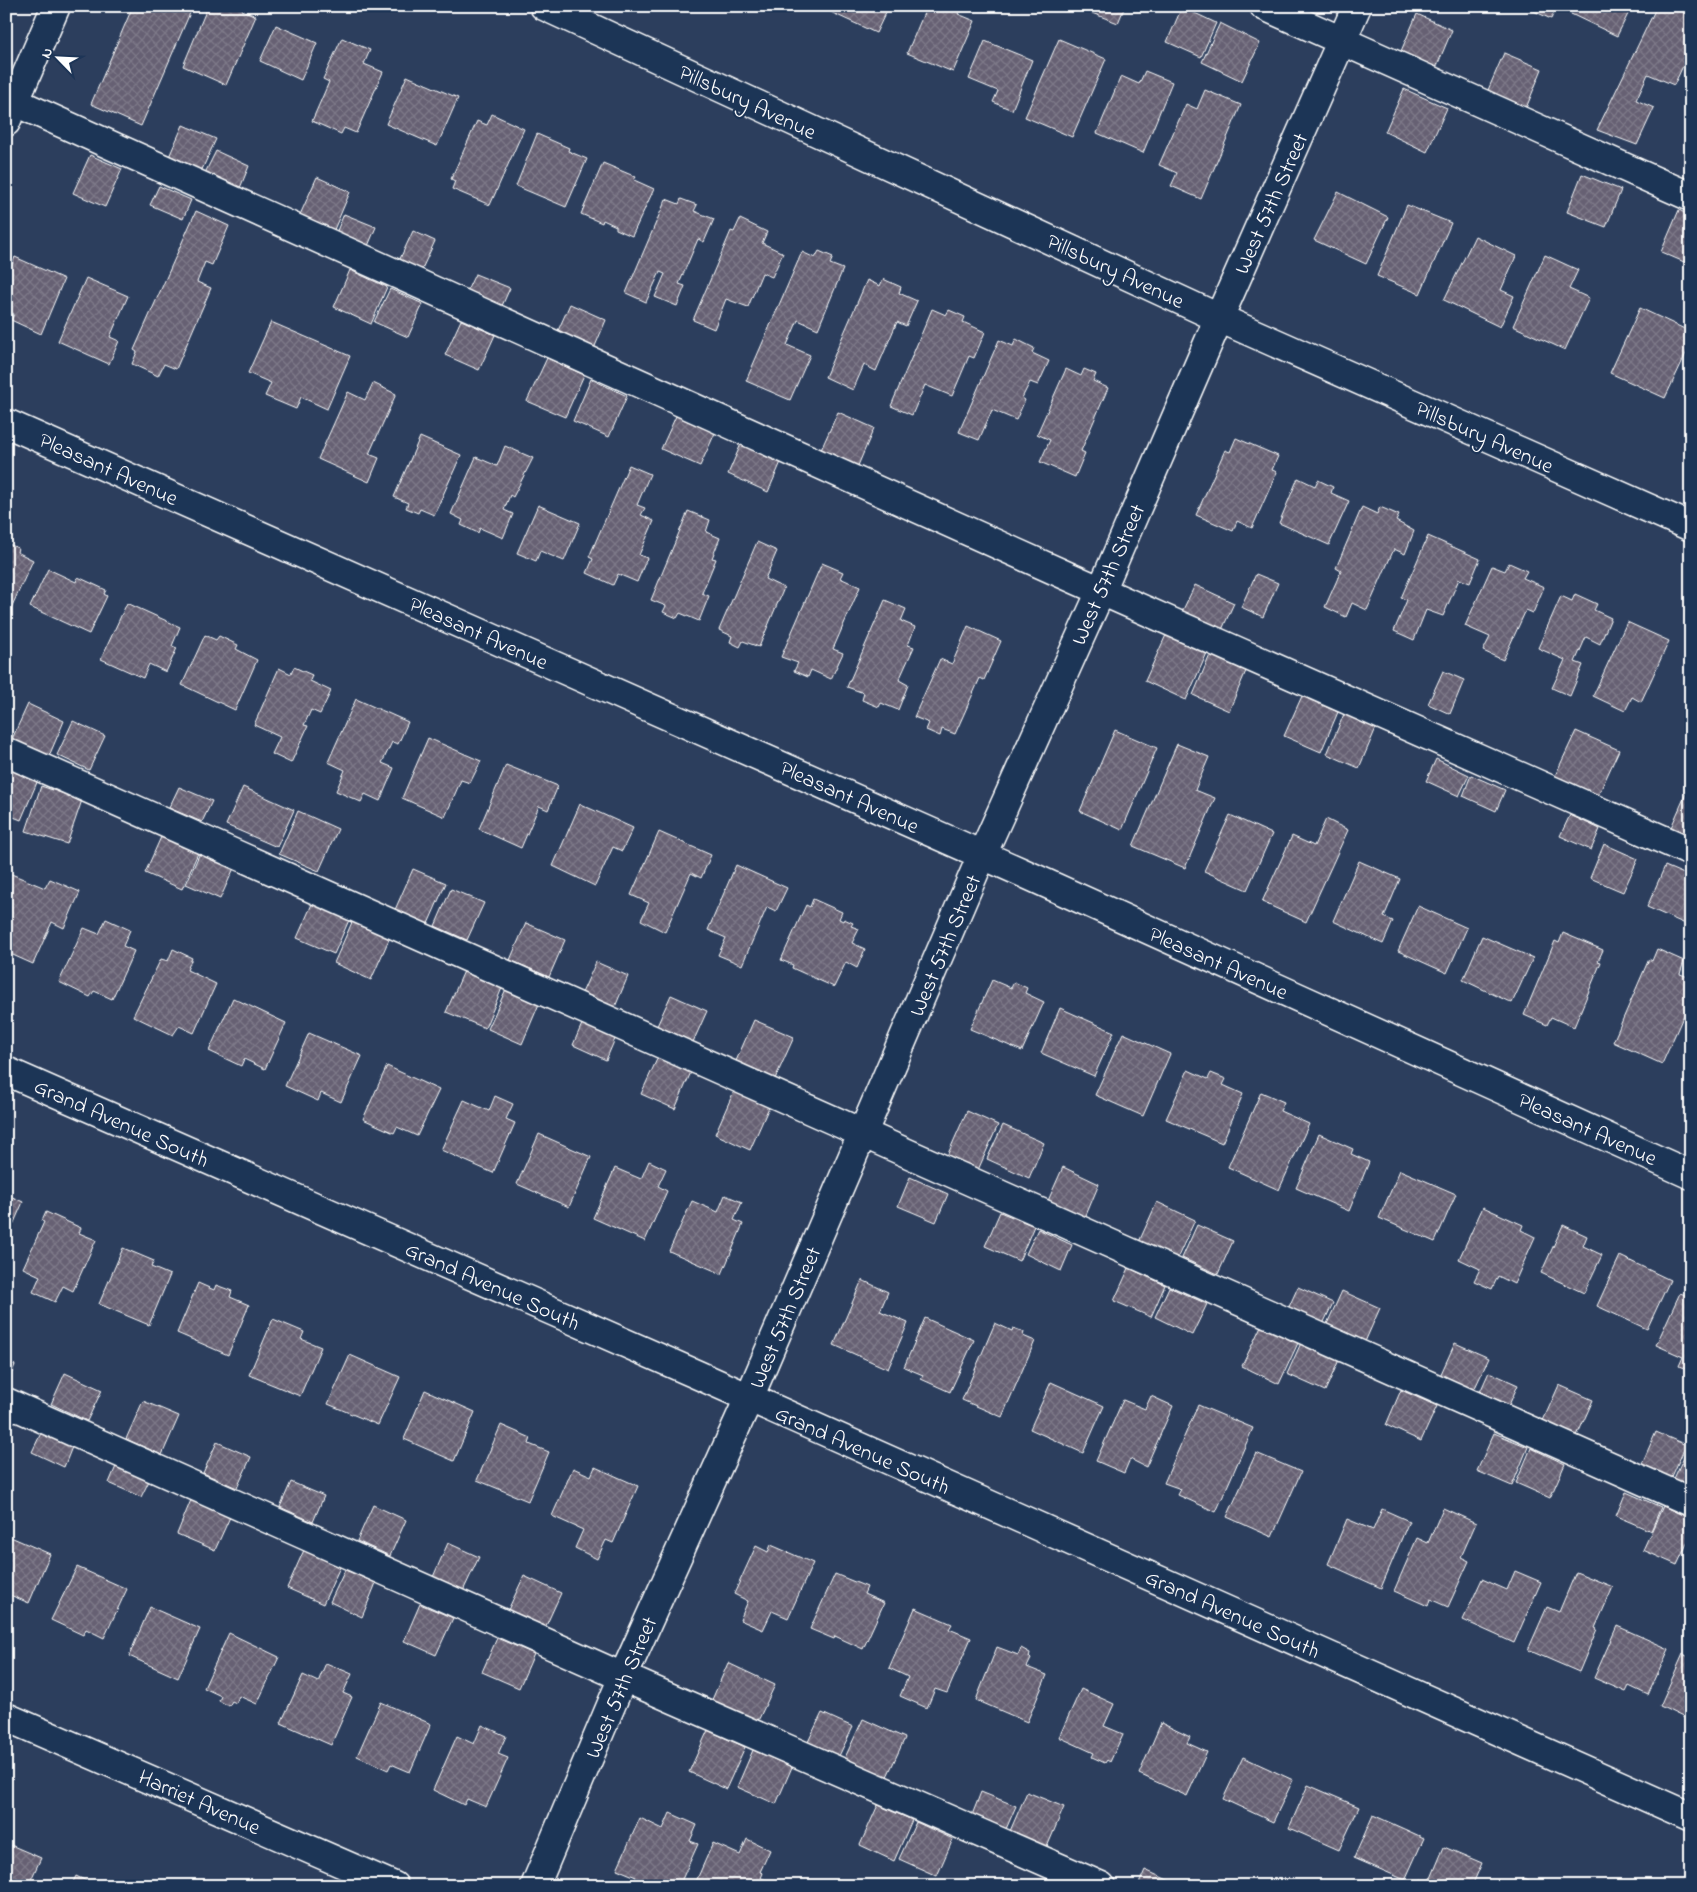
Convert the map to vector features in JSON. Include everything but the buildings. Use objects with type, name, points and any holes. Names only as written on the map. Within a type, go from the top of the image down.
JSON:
[{"type":"street","points":[[56,6],[11,112],[1101,590],[1691,852]]},
{"type":"street","name":"Pillsbury Avenue","points":[[544,6],[1219,318],[1691,527]]},
{"type":"street","points":[[1264,6],[1691,197]]},
{"type":"street","name":"West 57th Street","points":[[535,1886],[623,1677],[749,1398],[982,855],[1101,590],[1357,6]]},
{"type":"street","name":"Pleasant Avenue","points":[[6,423],[982,855],[1691,1175]]},
{"type":"street","points":[[6,752],[1691,1502]]},
{"type":"street","name":"Grand Avenue South","points":[[6,1071],[749,1398],[1691,1817]]},
{"type":"street","points":[[6,1402],[623,1677],[1100,1886]]},
{"type":"street","name":"Harriet Avenue","points":[[6,1717],[394,1886]]}]
